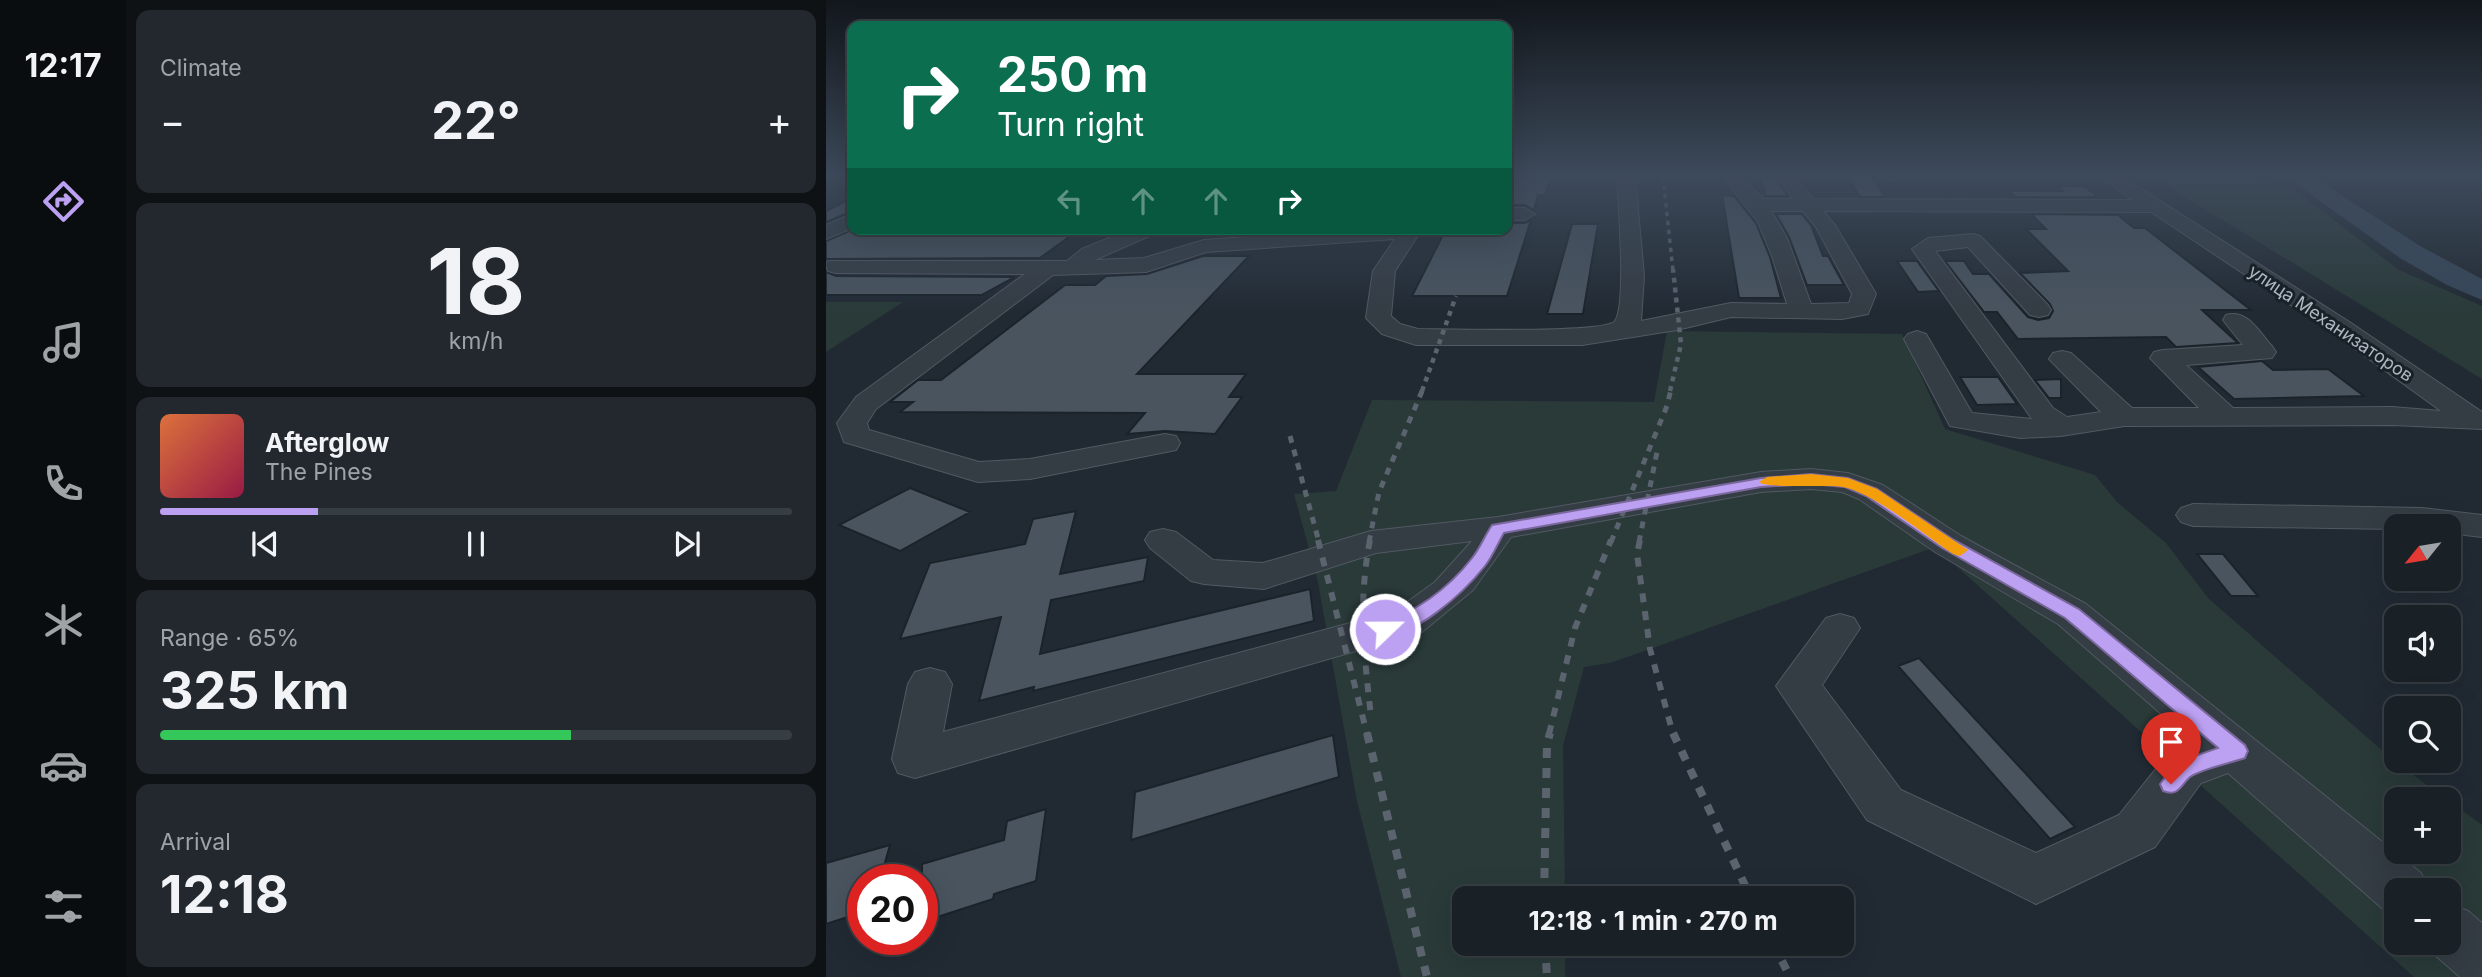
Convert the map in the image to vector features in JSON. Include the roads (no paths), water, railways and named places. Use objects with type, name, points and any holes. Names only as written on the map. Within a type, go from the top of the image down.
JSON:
[{"type":"street","points":[[826,233],[847,222]]},
{"type":"street","points":[[1620,330],[1629,321],[1633,276],[1629,222]]},
{"type":"street","points":[[1769,222],[1802,312]]},
{"type":"street","points":[[1408,235],[1384,271],[1378,318],[1391,329],[1416,337],[1582,338],[1677,323],[1731,310],[1842,312],[1859,309],[1864,294],[1822,222]]},
{"type":"street","name":"улица Механизаторов","points":[[2179,222],[2342,328],[2479,424]]},
{"type":"street","points":[[1135,235],[1058,268],[866,403],[852,423],[855,436],[978,472],[1030,470],[1165,443]]},
{"type":"street","points":[[829,268],[1058,268],[1146,265],[1204,246],[1313,235]]},
{"type":"street","points":[[2039,310],[1973,240],[1935,242],[1923,249],[2043,414],[2062,427]]},
{"type":"street","points":[[1780,250],[1839,250]]},
{"type":"street","points":[[2226,417],[2163,358],[2263,352],[2235,320]]},
{"type":"street","points":[[1917,339],[1961,421],[2020,429],[2062,427],[2124,417],[2402,417],[2479,424]]},
{"type":"street","points":[[2062,359],[2124,417]]},
{"type":"street","points":[[1163,540],[1205,572],[1264,576],[1371,542],[1498,528],[1761,482],[1811,479],[1848,483],[1871,492],[1948,544],[2072,614],[2387,878]]},
{"type":"street","points":[[2193,515],[2422,519],[2482,526]]},
{"type":"street","points":[[930,684],[915,759],[1408,622],[1443,599],[1470,571],[1498,528]]},
{"type":"street","points":[[1840,628],[1798,686],[1884,805],[2036,879],[2137,831],[2158,799],[2183,769],[2237,751]]},
{"type":"street","points":[[2461,941],[2482,959]]},
{"type":"street","points":[[2469,977],[2482,968]]},
{"type":"waterway","points":[[2363,222],[2410,252],[2482,291]]},
{"type":"railway","points":[[1668,222],[1673,271]]},
{"type":"railway","points":[[1670,391],[1681,344],[1673,269]]},
{"type":"railway","points":[[1422,391],[1456,296]]},
{"type":"railway","points":[[1369,542],[1379,492],[1423,389]]},
{"type":"railway","points":[[1611,542],[1667,406],[1671,389]]},
{"type":"railway","points":[[1290,436],[1319,542]]},
{"type":"railway","points":[[1639,542],[1658,447]]},
{"type":"railway","points":[[1318,540],[1367,734]]},
{"type":"railway","points":[[1370,540],[1363,606],[1364,650],[1371,716]]},
{"type":"railway","points":[[1549,734],[1575,628],[1611,540]]},
{"type":"railway","points":[[1640,540],[1637,554],[1650,649],[1673,734]]},
{"type":"railway","points":[[1367,733],[1427,977]]},
{"type":"railway","points":[[1544,886],[1547,744],[1550,733]]},
{"type":"railway","points":[[1673,733],[1745,886]]},
{"type":"railway","points":[[1546,956],[1547,977]]},
{"type":"railway","points":[[1780,956],[1790,977]]}]
